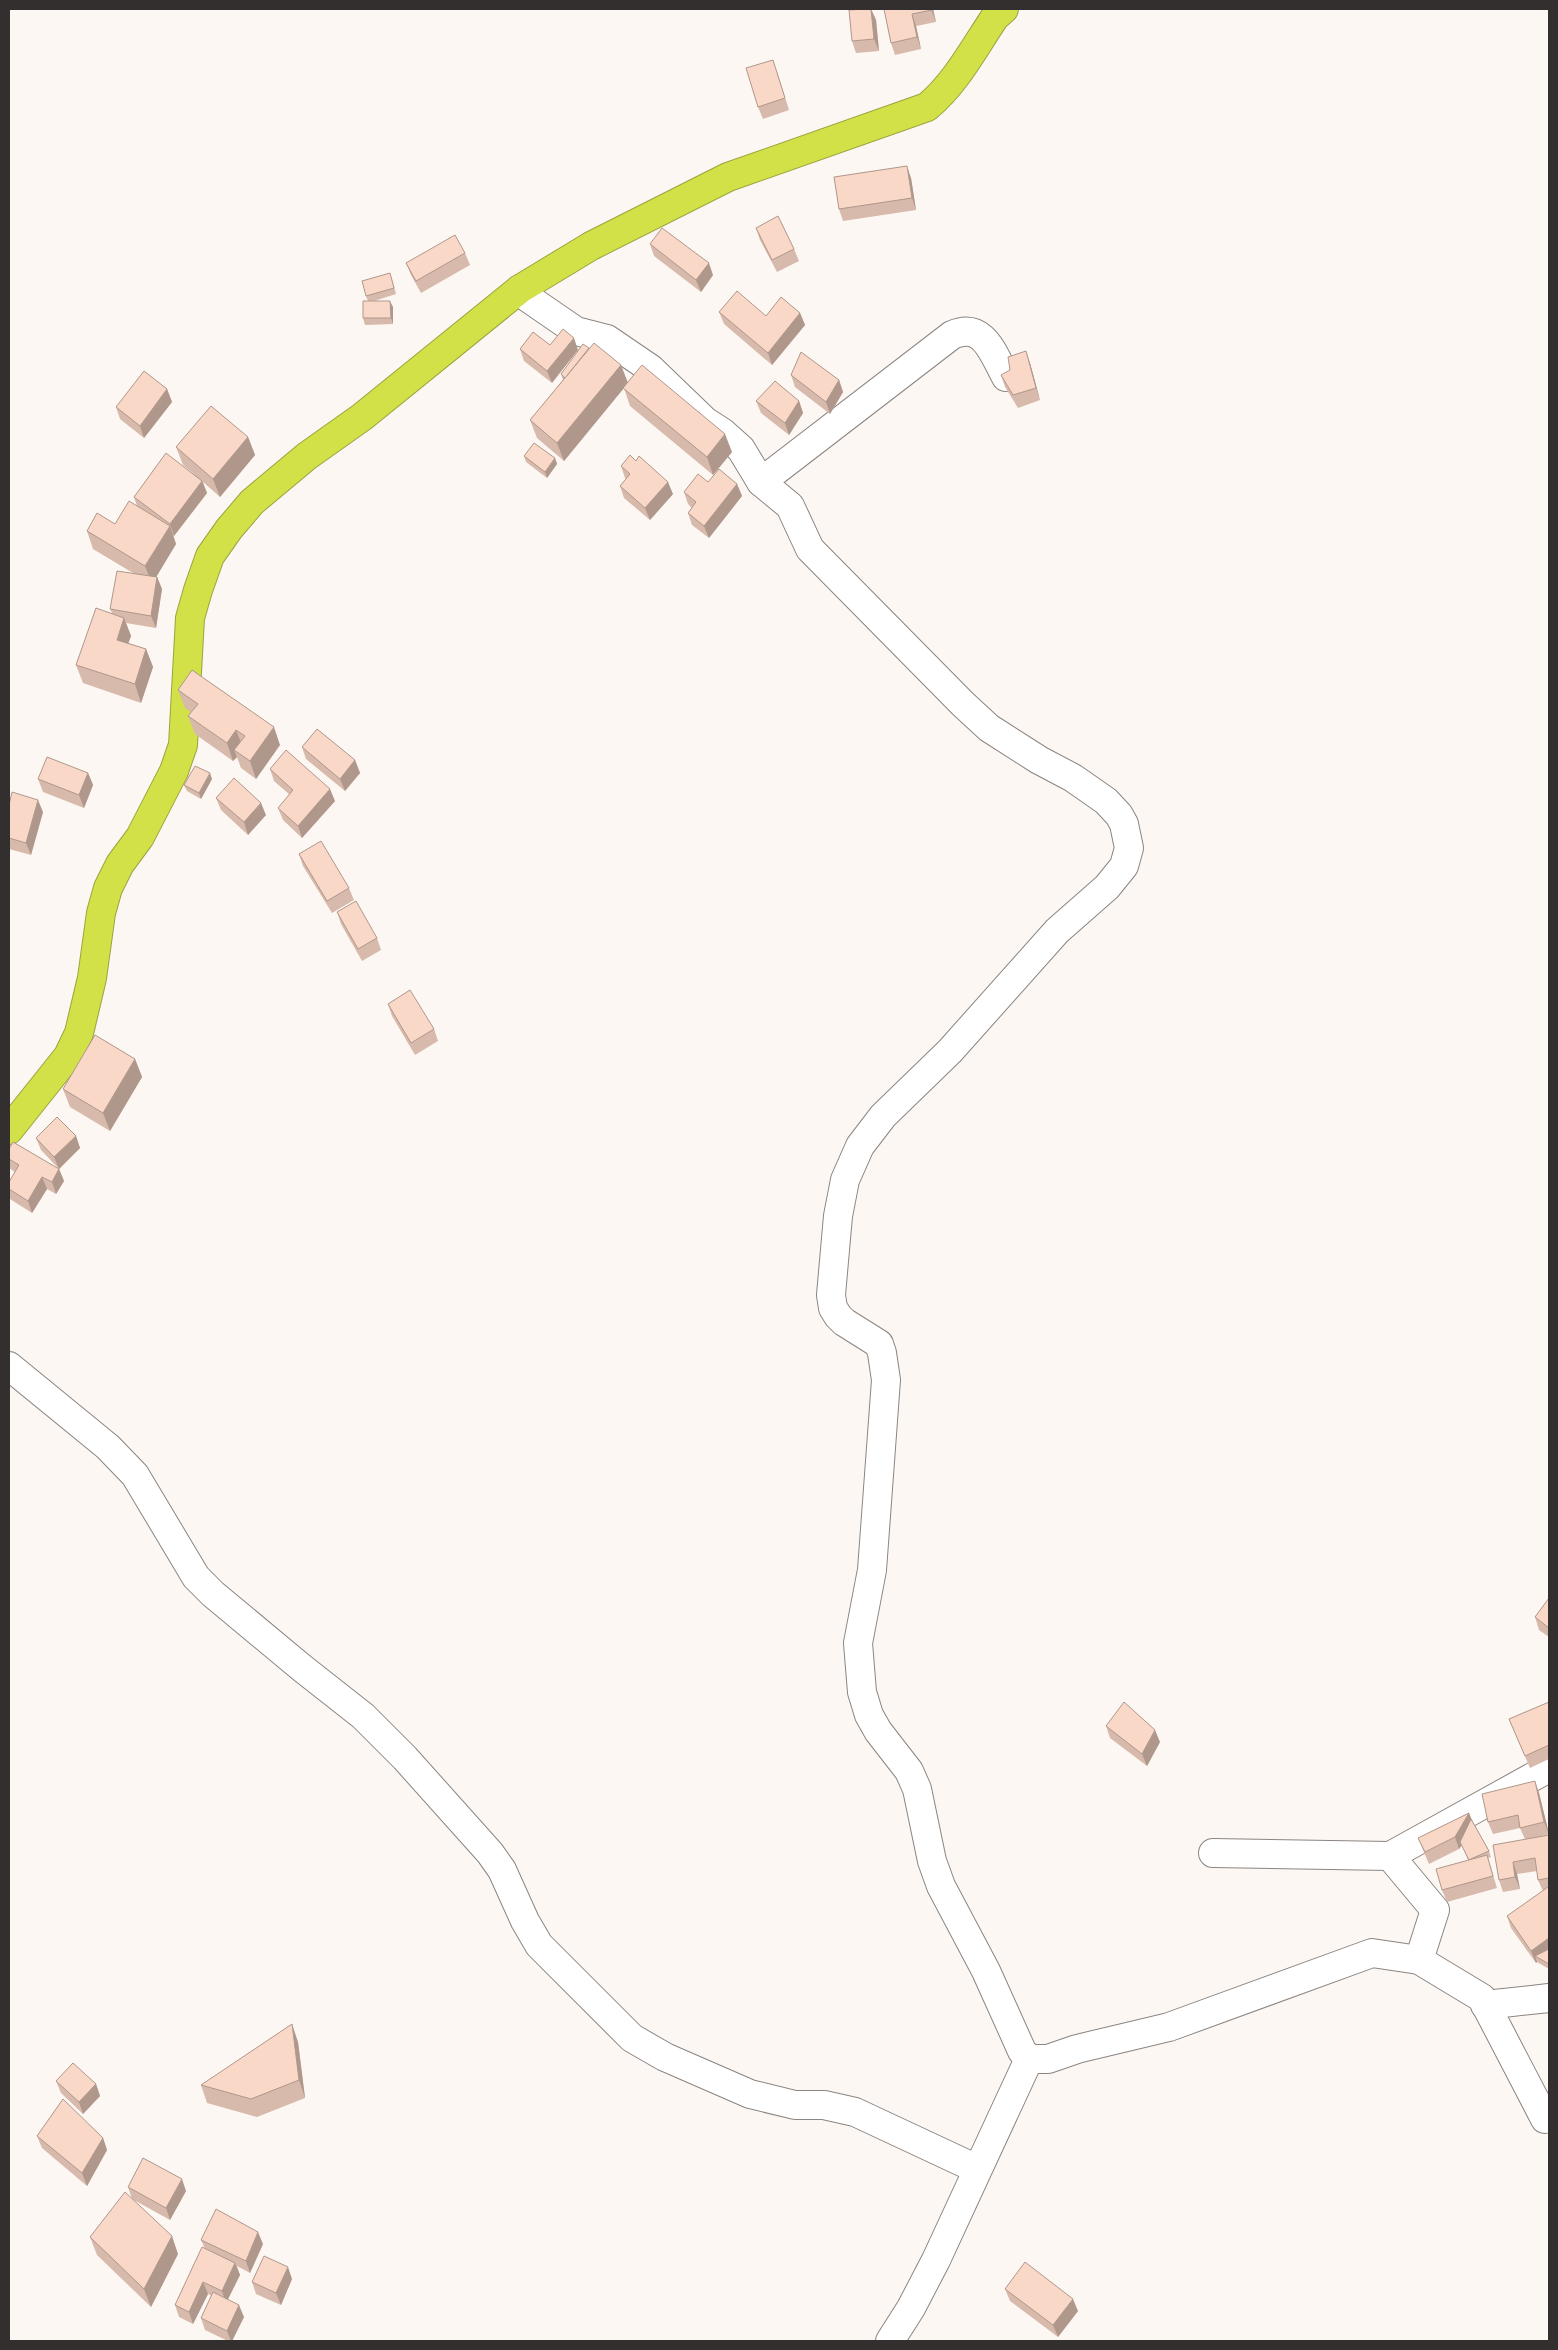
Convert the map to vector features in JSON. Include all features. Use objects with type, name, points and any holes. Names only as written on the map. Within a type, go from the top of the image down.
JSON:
[{"type":"highway","points":[[9,1130],[68,1056],[79,1033],[93,970],[100,913],[108,888],[120,864],[140,837],[174,772],[184,745],[190,618],[198,590],[210,556],[229,529],[252,502],[277,480],[362,417],[520,289],[591,246],[728,177],[927,107],[942,94],[994,18],[1004,9]]},
{"type":"street","points":[[520,289],[528,298],[576,331],[608,340],[651,369],[705,421],[722,432],[741,450],[761,482],[790,506],[810,549],[962,704],[989,728],[1039,760],[1094,791],[1119,815],[1127,832],[1129,848],[1124,866],[1107,887],[1050,938],[950,1051],[883,1116],[860,1146],[845,1180],[838,1216],[832,1282],[832,1302],[836,1313],[844,1322],[879,1344],[886,1380],[872,1570],[858,1643],[862,1692],[869,1715],[878,1731],[909,1771],[917,1789],[932,1861],[941,1886],[986,1971],[1022,2051],[1029,2059],[1048,2059],[1076,2049],[1169,2027],[1372,1953],[1419,1960],[1482,1998],[1545,2119]]},
{"type":"street","points":[[761,482],[952,335],[961,331],[970,331],[984,338],[1006,377]]},
{"type":"street","points":[[9,1366],[108,1448],[135,1475],[196,1577],[213,1594],[363,1716],[405,1758],[490,1853],[502,1870],[525,1921],[539,1945],[632,2038],[665,2057],[750,2094],[795,2105],[824,2105],[855,2112],[977,2169]]},
{"type":"street","points":[[1213,1853],[1390,1856],[1549,1768]]},
{"type":"street","points":[[1390,1856],[1435,1910],[1419,1960]]},
{"type":"street","points":[[1485,2005],[1549,1998]]},
{"type":"street","points":[[890,2341],[911,2308],[936,2260],[1029,2059]]},
{"type":"building","points":[[871,9],[874,39],[852,41],[849,10]]},
{"type":"building","points":[[884,9],[932,10],[912,14],[917,37],[891,43]]},
{"type":"building","points":[[773,60],[785,98],[758,107],[746,68]]},
{"type":"building","points":[[907,166],[912,198],[839,209],[834,177]]},
{"type":"building","points":[[778,216],[794,249],[772,260],[756,228]]},
{"type":"building","points":[[662,228],[709,263],[696,280],[650,244]]},
{"type":"building","points":[[455,235],[465,253],[416,281],[406,263]]},
{"type":"building","points":[[390,273],[394,288],[366,296],[362,281]]},
{"type":"building","points":[[737,291],[766,316],[781,297],[800,313],[768,353],[719,312]]},
{"type":"building","points":[[363,301],[390,301],[391,318],[363,318]]},
{"type":"building","points":[[563,329],[574,338],[547,371],[520,349],[533,332],[550,345]]},
{"type":"building","points":[[594,343],[621,365],[557,443],[530,420]]},
{"type":"building","points":[[583,344],[589,348],[565,378],[561,374]]},
{"type":"building","points":[[1026,351],[1036,388],[1013,395],[1001,375],[1010,370],[1008,357]]},
{"type":"building","points":[[801,352],[839,380],[826,402],[791,375]]},
{"type":"building","points":[[642,365],[725,434],[707,457],[623,388]]},
{"type":"building","points":[[144,371],[167,389],[140,426],[116,407]]},
{"type":"building","points":[[775,381],[799,401],[785,423],[756,401]]},
{"type":"building","points":[[211,406],[248,437],[213,479],[176,447]]},
{"type":"building","points":[[534,443],[555,458],[545,472],[524,456]]},
{"type":"building","points":[[166,453],[202,481],[170,524],[134,497]]},
{"type":"building","points":[[630,455],[636,461],[639,456],[668,482],[645,508],[620,486],[630,474],[621,466]]},
{"type":"building","points":[[719,469],[737,484],[704,526],[688,513],[696,502],[684,492],[698,474],[708,482]]},
{"type":"building","points":[[129,501],[170,526],[145,566],[87,531],[97,513],[115,524]]},
{"type":"building","points":[[117,571],[157,577],[151,616],[110,609]]},
{"type":"building","points":[[96,608],[124,618],[117,640],[146,649],[135,684],[76,665]]},
{"type":"building","points":[[192,670],[274,727],[250,761],[234,750],[245,736],[236,730],[227,743],[188,716],[198,704],[178,690]]},
{"type":"building","points":[[317,729],[355,760],[340,779],[302,747]]},
{"type":"building","points":[[286,750],[330,789],[298,826],[278,808],[293,790],[270,769]]},
{"type":"building","points":[[47,757],[88,773],[79,795],[38,779]]},
{"type":"building","points":[[195,766],[210,773],[199,793],[184,785]]},
{"type":"building","points":[[234,778],[261,803],[244,822],[216,798]]},
{"type":"building","points":[[12,792],[38,800],[26,843],[9,838],[9,805]]},
{"type":"building","points":[[321,841],[349,888],[327,901],[299,854]]},
{"type":"building","points":[[356,901],[377,938],[358,949],[337,912]]},
{"type":"building","points":[[410,990],[434,1029],[411,1043],[388,1004]]},
{"type":"building","points":[[95,1035],[135,1059],[103,1113],[63,1089]]},
{"type":"building","points":[[57,1117],[76,1136],[54,1157],[36,1138]]},
{"type":"building","points":[[13,1142],[59,1169],[52,1182],[42,1177],[28,1201],[9,1189],[9,1182],[19,1165],[9,1159],[9,1149]]},
{"type":"building","points":[[1549,1598],[1549,1628],[1535,1617]]},
{"type":"building","points":[[1124,1702],[1155,1730],[1142,1754],[1106,1726]]},
{"type":"building","points":[[1549,1702],[1549,1745],[1525,1756],[1509,1719]]},
{"type":"building","points":[[1535,1781],[1544,1822],[1520,1828],[1518,1815],[1488,1822],[1482,1794]]},
{"type":"building","points":[[1469,1813],[1455,1837],[1425,1852],[1418,1838]]},
{"type":"building","points":[[1471,1819],[1489,1851],[1469,1860],[1460,1842]]},
{"type":"building","points":[[1549,1835],[1549,1878],[1538,1880],[1535,1858],[1513,1862],[1515,1877],[1499,1880],[1493,1845]]},
{"type":"building","points":[[1487,1855],[1493,1876],[1442,1890],[1436,1869]]},
{"type":"building","points":[[1548,1887],[1549,1938],[1531,1951],[1507,1916]]},
{"type":"building","points":[[1549,1949],[1549,1964],[1535,1956]]},
{"type":"building","points":[[292,2024],[299,2080],[251,2099],[201,2085]]},
{"type":"building","points":[[73,2063],[96,2084],[79,2102],[56,2081]]},
{"type":"building","points":[[63,2099],[103,2138],[82,2173],[37,2136]]},
{"type":"building","points":[[143,2158],[182,2179],[166,2208],[128,2187]]},
{"type":"building","points":[[125,2192],[172,2236],[144,2289],[90,2237]]},
{"type":"building","points":[[216,2209],[258,2232],[246,2261],[201,2240]]},
{"type":"building","points":[[202,2247],[235,2263],[222,2291],[203,2282],[189,2312],[175,2305]]},
{"type":"building","points":[[264,2256],[288,2267],[276,2293],[252,2282]]},
{"type":"building","points":[[1025,2262],[1073,2299],[1053,2325],[1005,2289]]},
{"type":"building","points":[[213,2292],[239,2305],[227,2331],[201,2318]]}]
